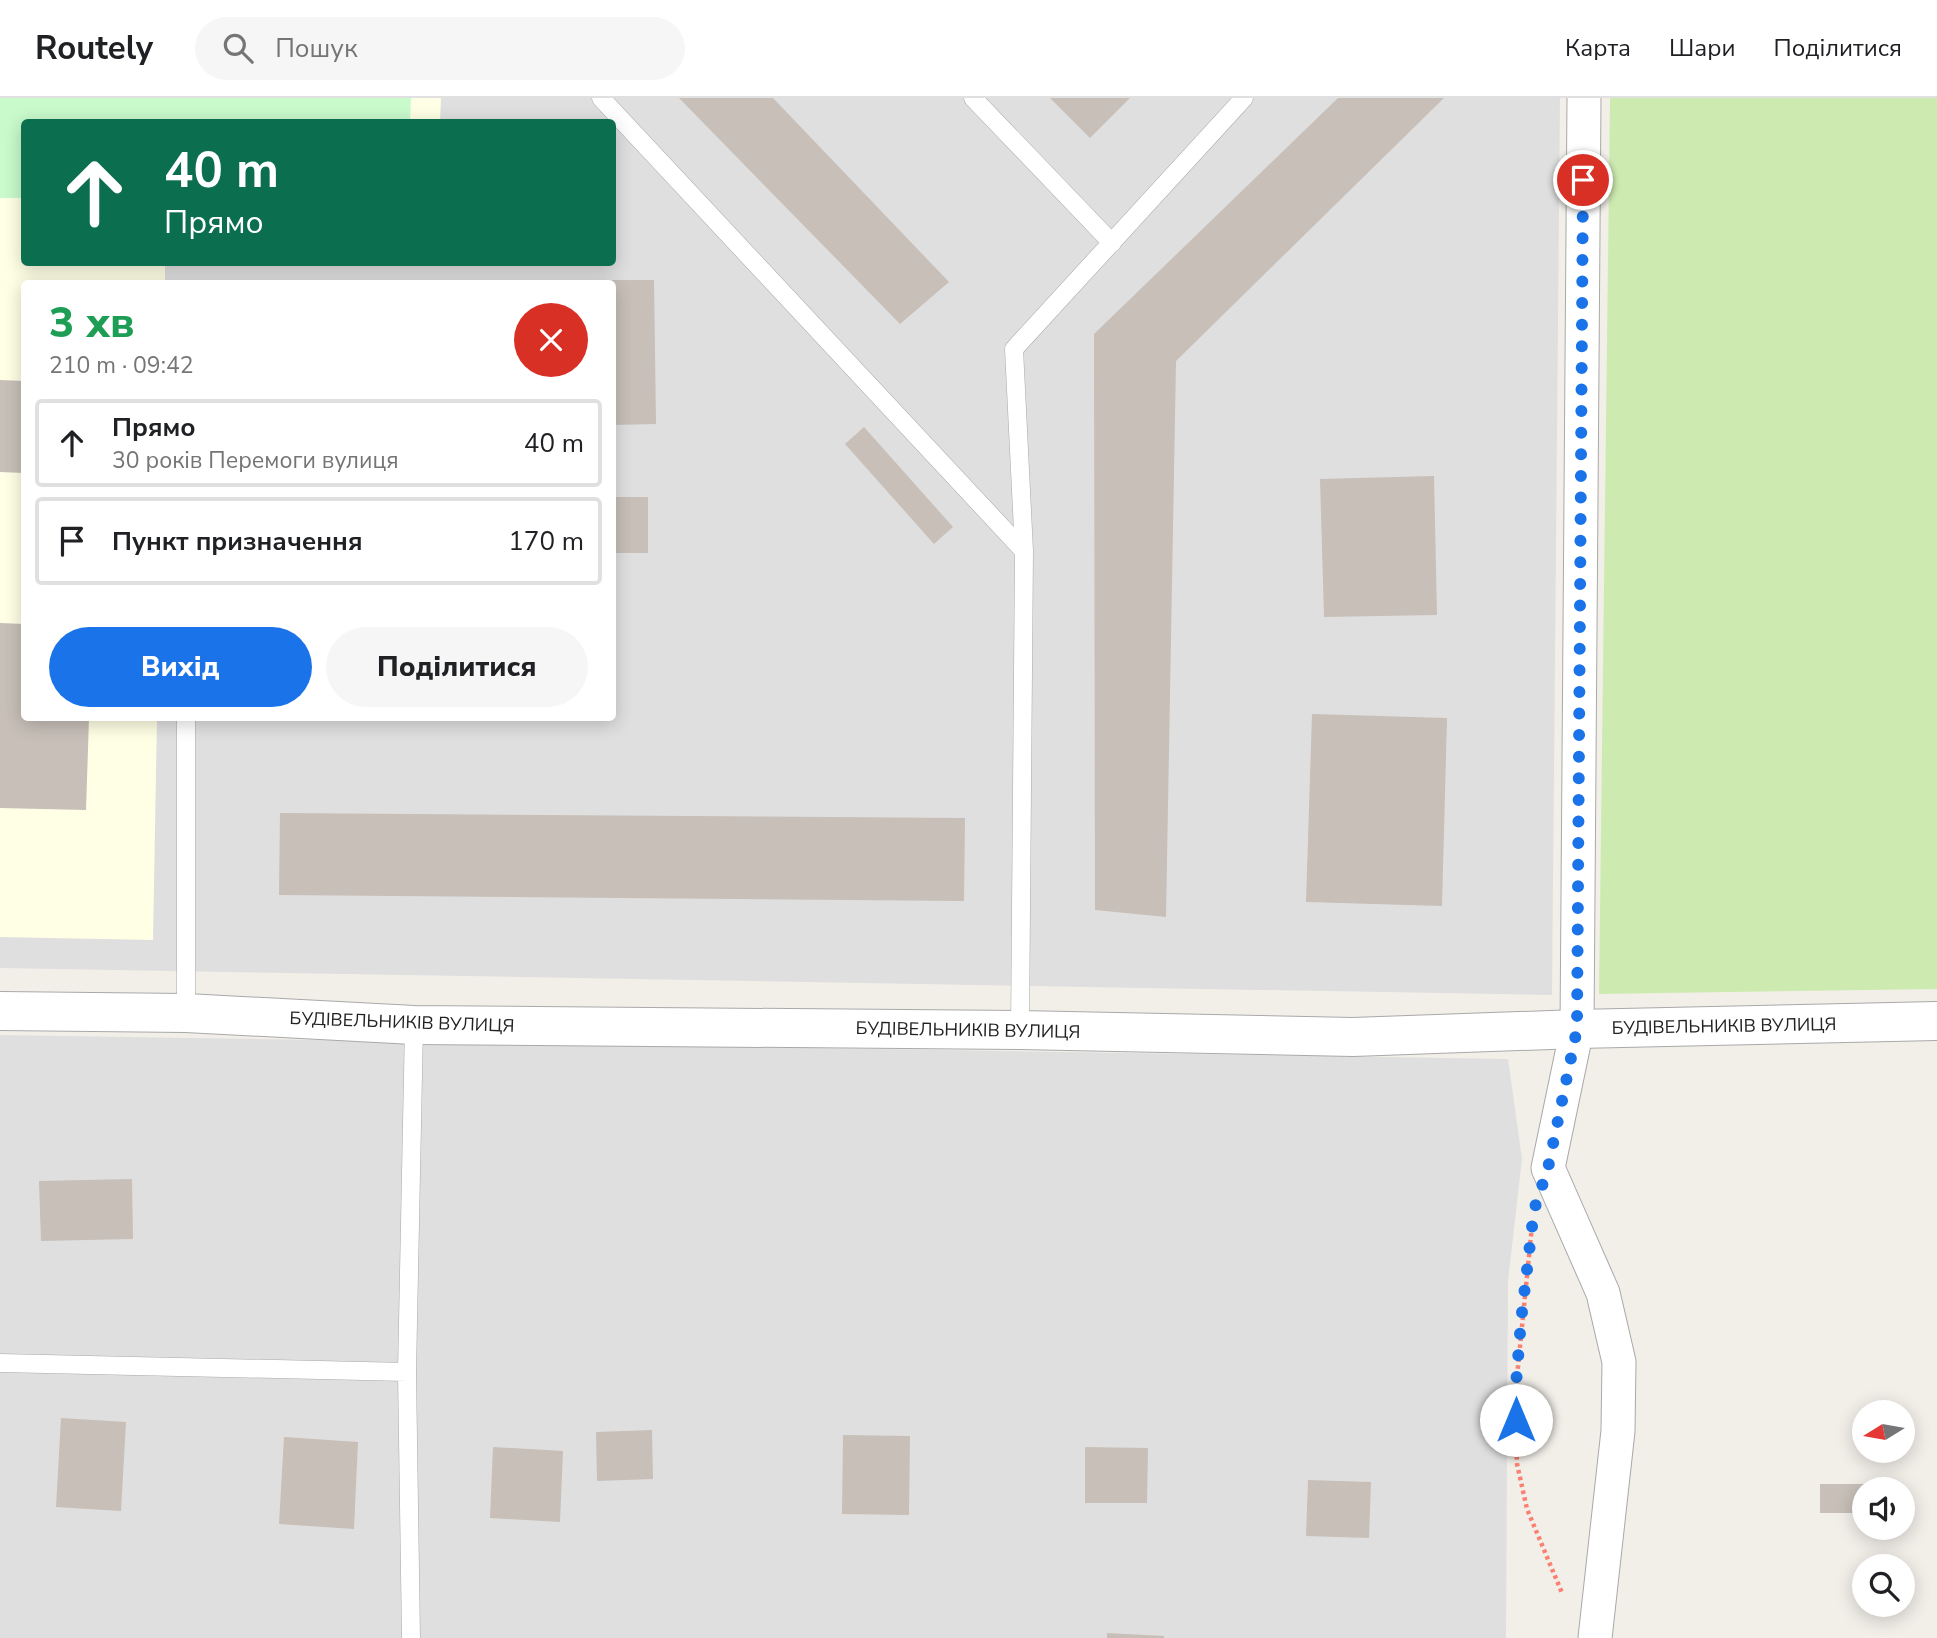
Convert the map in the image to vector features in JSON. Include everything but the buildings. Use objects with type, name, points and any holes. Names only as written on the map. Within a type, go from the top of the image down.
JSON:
[{"type":"street","points":[[1584,98],[1577,1029],[1548,1168],[1603,1293],[1619,1362],[1618,1431],[1595,1638]]},
{"type":"street","name":"БУДІВЕЛЬНИКІВ ВУЛИЦЯ","points":[[0,1011],[186,1013],[414,1025],[1353,1037],[1937,1021]]},
{"type":"lane","points":[[601,98],[1024,551]]},
{"type":"lane","points":[[973,98],[1112,243]]},
{"type":"lane","points":[[1020,1031],[1024,551],[1014,349],[1244,98]]},
{"type":"lane","points":[[186,1013],[187,721]]},
{"type":"lane","points":[[411,1638],[407,1372],[414,1025]]},
{"type":"lane","points":[[0,1363],[407,1372]]},
{"type":"path","points":[[1532,1224],[1515,1397],[1517,1464],[1527,1509],[1567,1604]]},
{"type":"shaded area","points":[[0,98],[1560,98],[1552,995],[0,968]]},
{"type":"shaded area","points":[[0,98],[441,98],[440,119],[21,119],[21,266],[165,266],[165,280],[21,280],[21,721],[157,721],[153,940],[0,937]]},
{"type":"shaded area","points":[[0,1035],[1508,1059],[1522,1159],[1508,1281],[1506,1638],[0,1638]]},
{"type":"green space","points":[[0,98],[411,98],[410,119],[21,119],[21,198],[0,198]]},
{"type":"green space","points":[[1610,98],[1937,98],[1937,989],[1599,994]]},
{"type":"route","points":[[1516,1420],[1515,1397],[1521,1321],[1534,1210],[1548,1168],[1577,1029],[1583,180]]}]
